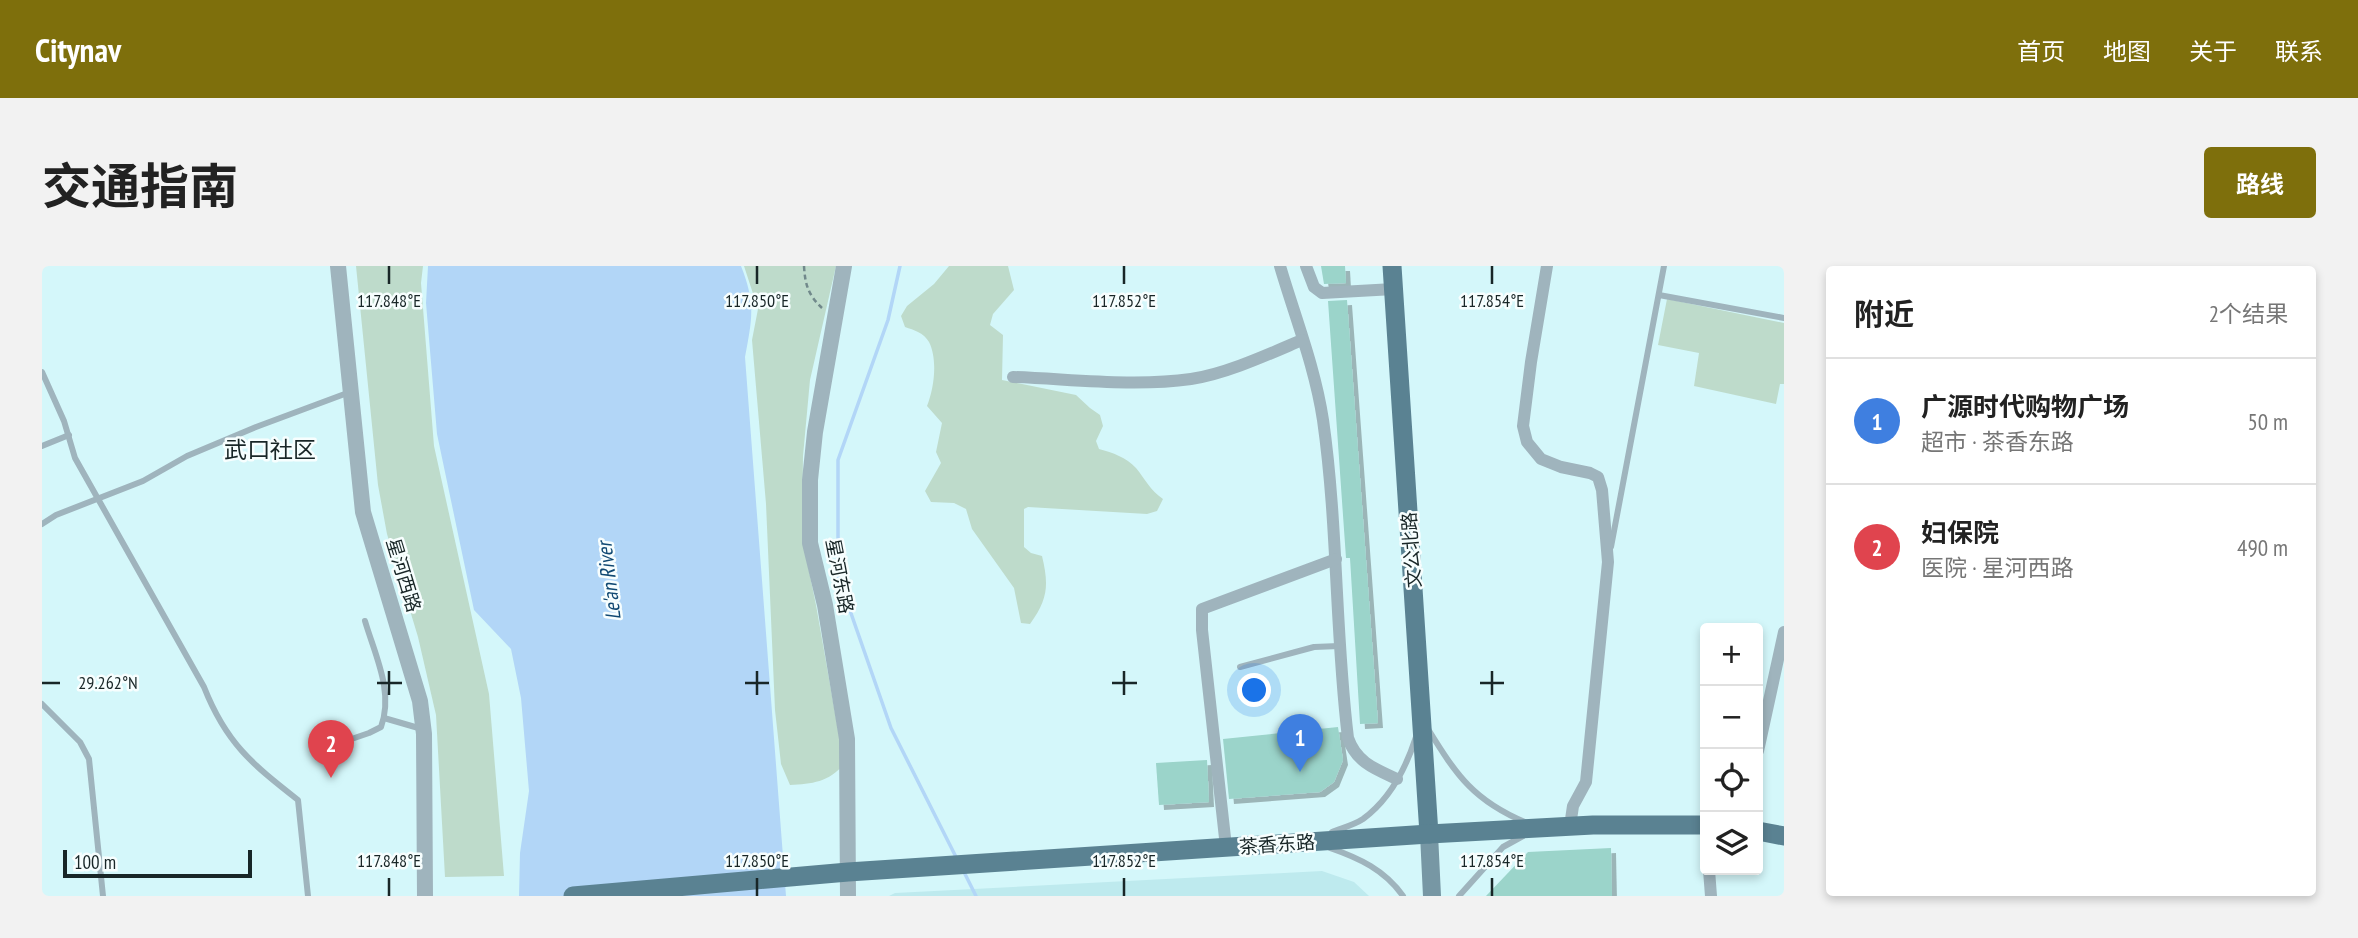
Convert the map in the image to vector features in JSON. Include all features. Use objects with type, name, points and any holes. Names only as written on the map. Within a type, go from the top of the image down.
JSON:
[{"type":"main road","name":"文公北路","points":[[1392,266],[1429,834]]},
{"type":"main road","name":"茶香东路","points":[[573,896],[848,872],[1429,834],[1570,826],[1700,825]]},
{"type":"main road","points":[[1763,832],[1784,836]]},
{"type":"main road","points":[[1429,834],[1432,896]]},
{"type":"street","name":"星河西路","points":[[338,266],[363,512],[419,693],[424,729],[425,896]]},
{"type":"street","name":"星河东路","points":[[844,266],[815,432],[810,480],[810,543],[825,606],[847,739],[848,896]]},
{"type":"street","points":[[1280,266],[1314,377],[1323,419],[1336,559],[1346,720],[1351,747],[1364,763],[1397,779]]},
{"type":"street","points":[[1306,266],[1314,287],[1322,293],[1394,289]]},
{"type":"street","points":[[1547,266],[1523,426],[1527,442],[1541,459],[1598,477],[1602,490],[1608,562],[1586,782],[1573,806],[1570,826]]},
{"type":"street","points":[[1013,377],[1161,382],[1194,379],[1256,359],[1302,340]]},
{"type":"street","points":[[1226,847],[1202,630],[1202,609],[1336,559]]},
{"type":"street","points":[[1758,749],[1784,634]]},
{"type":"street","points":[[1709,875],[1711,896]]},
{"type":"lane","points":[[1608,562],[1664,266]]},
{"type":"lane","points":[[1659,295],[1784,318]]},
{"type":"lane","points":[[42,372],[69,436],[75,458],[205,687],[213,710],[239,750],[270,780],[298,800],[308,896]]},
{"type":"lane","points":[[42,524],[56,515],[143,481],[187,456],[352,392]]},
{"type":"lane","points":[[42,446],[69,436]]},
{"type":"lane","points":[[334,744],[369,733],[381,726],[384,718],[387,700],[365,621]]},
{"type":"lane","points":[[1240,667],[1314,647],[1341,646]]},
{"type":"lane","points":[[42,704],[80,742],[89,759],[103,896]]},
{"type":"lane","points":[[384,718],[424,729]]},
{"type":"lane","points":[[1312,842],[1361,821],[1381,804],[1411,752],[1422,719]]},
{"type":"lane","points":[[1422,719],[1461,778],[1484,802],[1539,828]]},
{"type":"lane","points":[[1459,896],[1503,847],[1539,828]]},
{"type":"lane","points":[[1312,842],[1353,856],[1381,871],[1403,896]]},
{"type":"path","points":[[804,266],[806,286],[812,298],[835,319]]},
{"type":"shaded area","points":[[1322,871],[1354,882],[1369,896],[889,896],[895,893]]},
{"type":"green space","points":[[356,266],[423,266],[421,283],[434,446],[489,694],[504,876],[445,877],[436,715],[418,637],[387,534],[378,485]]},
{"type":"green space","points":[[744,266],[836,266],[810,380],[803,456],[802,537],[844,764],[832,775],[806,784],[790,785],[781,764],[775,710],[766,504],[752,340],[758,309]]},
{"type":"green space","points":[[949,266],[1008,266],[1014,290],[993,314],[990,325],[1003,335],[1002,380],[1076,395],[1100,415],[1103,426],[1096,441],[1099,449],[1132,464],[1163,499],[1157,511],[1147,514],[1028,507],[1024,509],[1024,547],[1031,553],[1042,556],[1046,575],[1044,599],[1030,624],[1021,623],[1014,588],[972,529],[966,509],[954,503],[931,502],[925,491],[941,463],[936,452],[942,423],[927,406],[933,383],[932,349],[927,339],[905,327],[901,316],[907,306],[934,284]]},
{"type":"green space","points":[[1667,299],[1784,323],[1784,384],[1780,384],[1776,404],[1694,386],[1699,353],[1658,345]]},
{"type":"water","name":"Le'an River","points":[[428,266],[741,266],[751,301],[751,322],[745,357],[786,896],[519,896],[520,853],[529,791],[521,698],[511,649],[474,610],[437,434],[426,303]]},
{"type":"building","points":[[1321,266],[1345,266],[1346,283],[1324,284]]},
{"type":"building","points":[[1347,300],[1378,723],[1360,724],[1350,558],[1346,558],[1328,301]]},
{"type":"building","points":[[1338,727],[1343,760],[1334,782],[1320,792],[1229,799],[1223,739]]},
{"type":"building","points":[[1207,760],[1209,802],[1159,805],[1156,763]]},
{"type":"building","points":[[1611,848],[1612,896],[1486,896],[1528,852]]},
{"type":"waterway","points":[[900,266],[888,320],[838,460],[838,576],[891,728],[957,859]]},
{"type":"waterway","points":[[964,872],[976,896]]},
{"type":"place","name":"广源时代购物广场","points":[[1300,772]]},
{"type":"place","name":"妇保院","points":[[331,778]]},
{"type":"district","name":"武口社区","points":[[270,450]]}]
